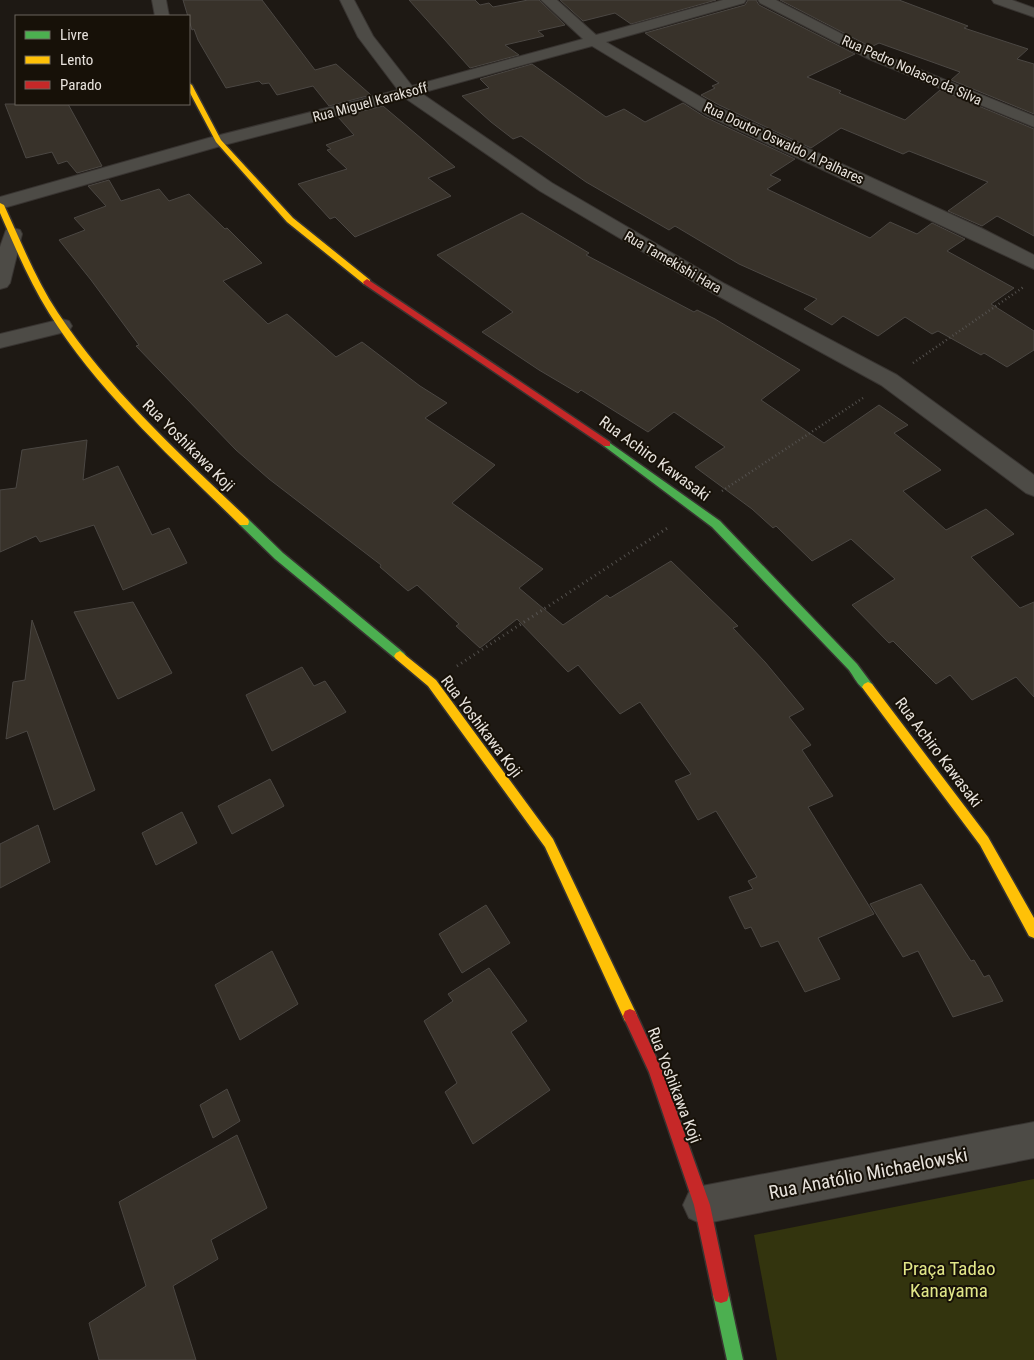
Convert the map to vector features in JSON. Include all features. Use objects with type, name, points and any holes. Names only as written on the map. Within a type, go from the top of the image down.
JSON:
[{"type":"street","points":[[159,0],[162,15]]},
{"type":"street","name":"Rua Tamekishi Hara","points":[[347,0],[366,37],[408,92],[546,188],[718,288],[889,380],[1034,487]]},
{"type":"street","name":"Rua Doutor Oswaldo A Palhares","points":[[548,0],[593,40],[712,111],[974,232],[1034,263]]},
{"type":"street","name":"Rua Miguel Karaksoff","points":[[0,204],[218,141],[408,92],[739,0]]},
{"type":"street","name":"Rua Pedro Nolasco da Silva","points":[[765,0],[874,56],[1034,122]]},
{"type":"street","points":[[999,0],[1034,13]]},
{"type":"street","name":"Rua Achiro Kawasaki","points":[[190,87],[218,141],[290,220],[381,293],[596,436],[716,524],[853,667],[984,841],[1034,931]]},
{"type":"street","name":"Rua Yoshikawa Koji","points":[[0,204],[13,234],[62,326],[137,417],[279,556],[432,683],[549,843],[655,1070],[702,1205],[734,1360]]},
{"type":"street","points":[[0,283],[13,234]]},
{"type":"street","points":[[0,341],[62,326]]},
{"type":"street","name":"Rua Anatólio Michaelowski","points":[[702,1205],[1034,1140]]},
{"type":"path","points":[[432,683],[889,380],[1026,285]]},
{"type":"green space","name":"Praça Tadao Kanayama","points":[[1034,1179],[1034,1360],[777,1360],[754,1235]]},
{"type":"building","points":[[183,0],[262,0],[315,70],[336,64],[371,95],[329,106],[313,86],[277,95],[269,83],[262,84],[259,81],[226,88],[198,40],[194,29],[192,30],[190,15],[188,15]]},
{"type":"building","points":[[409,0],[475,0],[480,5],[489,3],[493,7],[528,0],[539,0],[565,25],[538,31],[544,36],[505,45],[519,55],[470,68]]},
{"type":"building","points":[[560,0],[716,0],[631,24],[615,13],[583,21]]},
{"type":"building","points":[[748,0],[756,0],[759,5],[855,54],[807,77],[841,91],[839,93],[905,120],[940,90],[1034,129],[1034,236],[997,216],[982,226],[948,211],[988,182],[909,151],[903,154],[841,128],[811,148],[719,105],[701,95],[715,88],[712,86],[719,83],[645,33],[745,5]]},
{"type":"building","points":[[780,0],[899,0],[968,26],[964,28],[1028,49],[1017,59],[1034,64],[1034,114],[951,80],[960,72],[879,43],[871,47]]},
{"type":"building","points":[[532,64],[606,117],[624,109],[645,122],[683,103],[705,117],[795,159],[770,175],[781,180],[767,189],[870,238],[890,222],[917,234],[932,223],[965,239],[947,251],[1014,288],[991,304],[1034,331],[1034,350],[1007,367],[984,353],[981,355],[938,331],[932,334],[905,317],[878,336],[843,316],[832,325],[804,309],[817,299],[739,264],[675,226],[669,230],[586,182],[521,136],[513,139],[462,96],[489,88],[480,79]]},
{"type":"building","points":[[5,104],[69,105],[102,166],[77,173],[67,161],[58,164],[52,152],[26,158]]},
{"type":"building","points":[[383,106],[455,167],[428,178],[451,196],[355,237],[335,217],[330,219],[298,184],[347,169],[327,150],[331,149],[326,145],[354,135],[338,117]]},
{"type":"building","points":[[109,180],[121,201],[159,189],[169,201],[189,194],[225,229],[227,228],[262,263],[223,281],[268,324],[287,314],[336,357],[362,342],[420,386],[447,403],[425,418],[495,465],[452,503],[543,569],[519,588],[563,625],[607,595],[610,598],[671,561],[738,626],[733,628],[765,662],[804,709],[789,717],[811,745],[802,750],[833,796],[808,807],[874,914],[818,938],[840,979],[805,992],[778,941],[761,947],[751,927],[745,929],[729,897],[753,889],[748,881],[757,877],[716,811],[698,820],[675,781],[691,774],[640,702],[620,714],[578,665],[568,672],[517,619],[480,648],[456,626],[459,624],[417,585],[408,591],[380,567],[381,565],[269,479],[236,450],[136,346],[139,345],[59,240],[85,230],[74,218],[106,206],[88,186]]},
{"type":"building","points":[[522,213],[589,253],[586,255],[694,312],[697,310],[715,319],[800,370],[761,400],[824,443],[879,405],[908,425],[894,433],[941,470],[903,491],[946,530],[986,509],[1014,534],[971,557],[1020,608],[1034,602],[1034,697],[1016,677],[972,700],[950,675],[936,684],[893,641],[889,643],[852,605],[895,579],[851,539],[812,561],[776,526],[773,528],[752,509],[695,467],[725,447],[674,412],[648,432],[581,390],[578,393],[539,370],[482,332],[513,312],[437,255]]},
{"type":"building","points":[[87,440],[83,480],[118,466],[152,535],[169,528],[187,563],[123,590],[94,525],[40,542],[36,536],[0,552],[0,490],[16,488],[22,450]]},
{"type":"building","points":[[133,602],[172,673],[118,699],[74,612]]},
{"type":"building","points":[[32,620],[95,790],[54,810],[27,731],[6,739],[13,682],[25,680]]},
{"type":"building","points":[[302,667],[314,686],[325,681],[346,712],[272,751],[246,695]]},
{"type":"building","points":[[270,779],[284,806],[232,834],[218,806]]},
{"type":"building","points":[[182,812],[197,843],[156,865],[142,833]]},
{"type":"building","points":[[38,825],[50,862],[0,888],[0,844]]},
{"type":"building","points":[[921,884],[971,961],[974,960],[984,977],[989,975],[1003,1001],[953,1017],[918,951],[903,957],[870,904]]},
{"type":"building","points":[[486,905],[510,943],[462,973],[439,934]]},
{"type":"building","points":[[272,951],[298,1004],[240,1040],[215,985]]},
{"type":"building","points":[[489,968],[527,1021],[511,1032],[550,1090],[473,1144],[445,1092],[457,1083],[424,1021],[453,1001],[448,994]]},
{"type":"building","points":[[227,1089],[240,1121],[213,1138],[200,1105]]},
{"type":"building","points":[[237,1135],[267,1208],[211,1240],[218,1259],[173,1286],[196,1360],[99,1360],[89,1323],[146,1286],[119,1202]]},
{"type":"traffic: fast","points":[[607,444],[716,524],[853,667],[868,687]]},
{"type":"traffic: fast","points":[[244,522],[279,556],[400,656]]},
{"type":"traffic: fast","points":[[721,1295],[735,1360]]},
{"type":"traffic: slow","points":[[190,87],[218,141],[290,220],[367,282]]},
{"type":"traffic: slow","points":[[0,205],[28,268],[44,298],[83,353],[126,404],[244,522]]},
{"type":"traffic: slow","points":[[400,656],[432,683],[549,843],[630,1016]]},
{"type":"traffic: slow","points":[[868,687],[984,841],[1034,931]]},
{"type":"traffic: jam","points":[[367,282],[607,444]]},
{"type":"traffic: jam","points":[[630,1016],[655,1070],[702,1205],[721,1295]]}]
